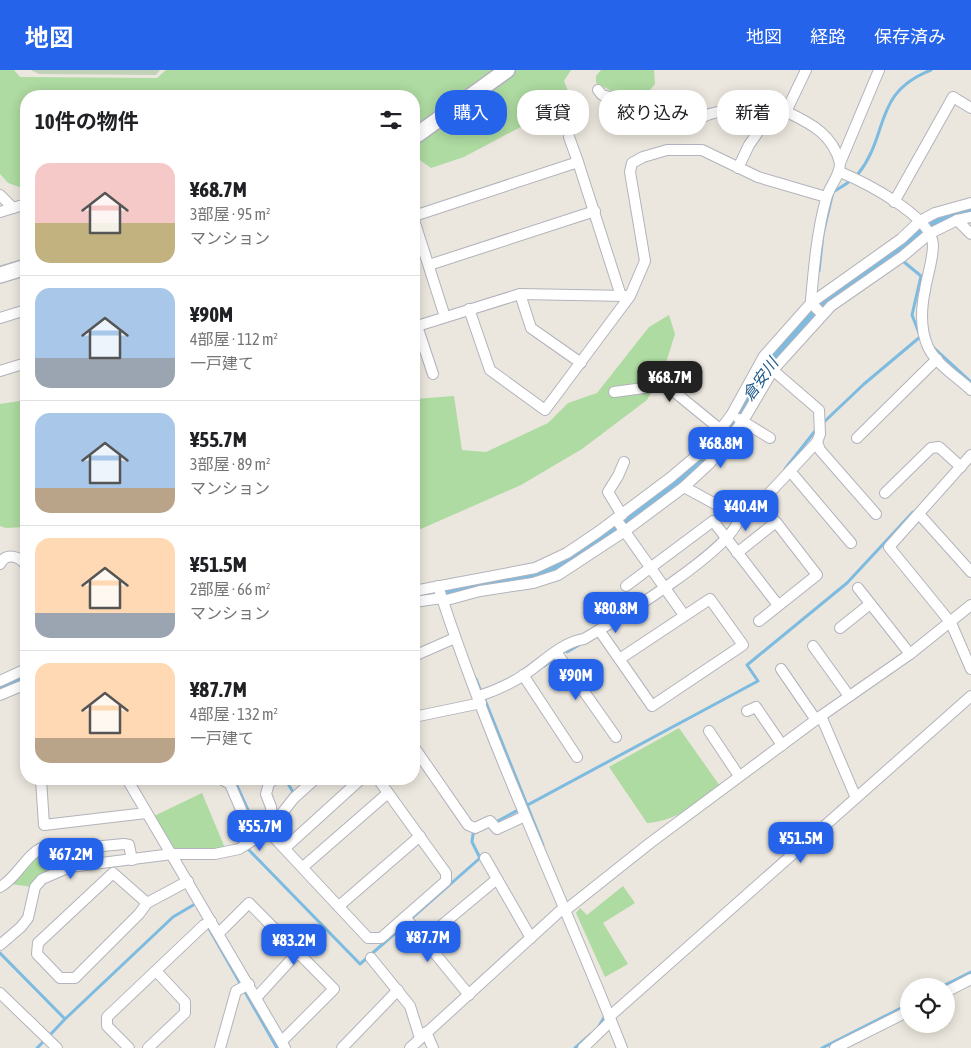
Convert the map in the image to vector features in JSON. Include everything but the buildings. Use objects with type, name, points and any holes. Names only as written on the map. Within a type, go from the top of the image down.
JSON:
[{"type":"street","points":[[420,133],[506,70]]},
{"type":"street","points":[[789,108],[806,70]]},
{"type":"street","points":[[812,304],[817,243],[826,197],[879,70]]},
{"type":"street","points":[[598,90],[602,95],[614,98],[623,104],[638,109],[663,101],[674,105],[684,121],[690,122],[712,113],[717,113]]},
{"type":"street","points":[[894,202],[953,97],[971,108]]},
{"type":"street","points":[[789,113],[825,134],[833,143],[840,167],[854,178],[894,202],[925,228],[933,246],[921,317],[928,346],[937,359],[971,390]]},
{"type":"street","points":[[738,168],[756,135]]},
{"type":"street","points":[[569,137],[626,296]]},
{"type":"street","points":[[469,309],[490,370],[545,410],[581,362],[626,296],[645,261],[630,172],[632,163],[643,157],[667,150],[702,150],[758,177],[826,197]]},
{"type":"street","points":[[420,221],[578,162]]},
{"type":"street","points":[[0,195],[13,208]]},
{"type":"street","points":[[420,590],[544,565],[684,487],[710,462],[743,421],[767,363],[822,313],[903,256],[935,213],[971,203]]},
{"type":"street","points":[[0,212],[20,206]]},
{"type":"street","points":[[429,265],[595,212]]},
{"type":"street","points":[[420,602],[443,600],[480,591],[533,583],[558,575],[621,523],[708,446],[733,415],[767,363],[812,304],[901,239],[925,228],[971,217]]},
{"type":"street","points":[[957,220],[971,234]]},
{"type":"street","points":[[420,240],[445,317]]},
{"type":"street","points":[[0,275],[20,269]]},
{"type":"street","points":[[420,324],[520,294],[626,296]]},
{"type":"street","points":[[520,294],[531,328],[581,362]]},
{"type":"street","points":[[812,304],[822,313]]},
{"type":"street","points":[[0,318],[20,312]]},
{"type":"street","points":[[420,339],[433,374]]},
{"type":"street","points":[[857,438],[937,359]]},
{"type":"street","points":[[420,715],[481,697],[525,678],[556,652],[599,630],[665,589],[707,557],[726,538],[740,517],[766,498],[816,442],[820,434],[819,410],[767,363]]},
{"type":"street","points":[[0,371],[20,365]]},
{"type":"street","points":[[614,392],[666,385],[721,430]]},
{"type":"street","points":[[733,415],[770,438]]},
{"type":"street","points":[[816,442],[820,450],[876,514]]},
{"type":"street","points":[[885,493],[931,448],[939,447],[959,465]]},
{"type":"street","points":[[971,455],[959,465],[889,548],[951,623],[971,669]]},
{"type":"street","points":[[624,462],[608,492],[621,523],[684,615]]},
{"type":"street","points":[[790,471],[851,543]]},
{"type":"street","points":[[684,487],[740,517]]},
{"type":"street","points":[[919,514],[971,572]]},
{"type":"street","points":[[626,586],[713,521],[778,605]]},
{"type":"street","points":[[737,553],[776,522],[816,575],[758,621]]},
{"type":"street","points":[[0,564],[2,560],[10,556],[20,560]]},
{"type":"street","points":[[438,586],[455,638],[481,697],[524,811],[564,910],[610,1015],[622,1048]]},
{"type":"street","points":[[858,588],[910,654]]},
{"type":"street","points":[[599,630],[621,658],[652,706],[743,645],[710,599],[621,658]]},
{"type":"street","points":[[840,628],[870,604]]},
{"type":"street","points":[[410,1048],[564,910],[818,718],[910,654],[951,623],[971,605]]},
{"type":"street","points":[[420,653],[455,638]]},
{"type":"street","points":[[812,646],[849,696]]},
{"type":"street","points":[[556,652],[616,737]]},
{"type":"street","points":[[781,669],[818,718],[856,798]]},
{"type":"street","points":[[0,681],[20,672]]},
{"type":"street","points":[[525,678],[577,757]]},
{"type":"street","points":[[0,695],[20,687]]},
{"type":"street","points":[[583,1048],[610,1015],[971,696]]},
{"type":"street","points":[[747,711],[756,706],[782,745]]},
{"type":"street","points":[[709,731],[740,776]]},
{"type":"street","points":[[420,756],[468,825],[475,828],[490,821],[497,829],[524,811]]},
{"type":"street","points":[[41,785],[44,825],[146,813]]},
{"type":"street","points":[[132,785],[146,813],[172,854],[184,883],[207,923],[219,934],[245,986],[257,997],[283,1045],[334,989],[249,903],[219,934]]},
{"type":"street","points":[[230,785],[252,835]]},
{"type":"street","points":[[269,785],[266,794],[271,807],[271,826],[285,848],[368,938],[381,938],[446,881],[446,873],[382,785]]},
{"type":"street","points":[[0,945],[21,927],[28,918],[35,887],[42,880],[61,870],[172,854],[232,852],[247,846],[271,826],[294,798],[308,785]]},
{"type":"street","points":[[285,848],[355,785]]},
{"type":"street","points":[[303,867],[388,793]]},
{"type":"street","points":[[339,906],[420,836]]},
{"type":"street","points":[[0,886],[10,881],[40,848],[48,846],[62,855],[73,855],[92,847],[124,844],[128,845],[132,860]]},
{"type":"street","points":[[485,858],[531,938]]},
{"type":"street","points":[[102,864],[147,903]]},
{"type":"street","points":[[114,873],[38,943],[37,954],[60,978],[75,978],[139,914],[147,903],[184,883]]},
{"type":"street","points":[[425,939],[497,879]]},
{"type":"street","points":[[405,917],[425,939],[469,995]]},
{"type":"street","points":[[129,1048],[107,1026],[108,1017],[207,923]]},
{"type":"street","points":[[257,997],[298,952]]},
{"type":"street","points":[[371,958],[410,1006],[423,1035],[433,1048]]},
{"type":"street","points":[[148,1048],[185,1013],[184,1002],[156,971]]},
{"type":"street","points":[[955,987],[971,979]]},
{"type":"street","points":[[220,1048],[236,991],[245,986]]},
{"type":"street","points":[[342,1048],[398,990]]},
{"type":"street","points":[[0,993],[57,1048]]},
{"type":"street","points":[[835,1048],[900,1016]]},
{"type":"green space","points":[[0,70],[14,70],[20,77],[157,78],[166,70],[571,70],[564,81],[568,90],[517,90],[517,129],[507,134],[507,90],[435,90],[435,135],[505,135],[464,157],[431,168],[420,160],[420,90],[20,90],[20,187],[8,183],[0,174]]},
{"type":"green space","points":[[31,70],[160,70],[156,75],[39,74]]},
{"type":"green space","points":[[601,70],[654,70],[655,84],[650,90],[610,90],[596,83],[596,76]]},
{"type":"green space","points":[[669,315],[675,334],[665,366],[647,400],[582,449],[521,485],[420,529],[420,399],[454,396],[462,450],[486,452],[548,423],[568,403],[597,393],[649,327]]},
{"type":"green space","points":[[20,401],[20,527],[6,528],[0,526],[0,404]]},
{"type":"green space","points":[[679,728],[720,786],[695,805],[677,815],[658,822],[647,823],[609,767]]},
{"type":"green space","points":[[202,793],[225,848],[175,849],[166,842],[152,817]]},
{"type":"green space","points":[[46,849],[67,857],[67,866],[32,887],[11,884],[25,866]]},
{"type":"green space","points":[[623,886],[635,903],[603,923],[628,964],[605,977],[576,913],[580,908],[587,915]]},
{"type":"waterway","points":[[819,271],[823,234],[833,192],[855,177],[868,159],[890,102],[899,90],[912,79],[931,70]]},
{"type":"waterway","name":"倉安川","points":[[445,592],[546,573],[560,567],[613,530],[679,480],[713,448],[737,415],[765,369],[822,304],[837,291],[930,224],[950,215],[971,210]]},
{"type":"waterway","points":[[904,262],[921,276],[912,315],[919,333]]},
{"type":"waterway","points":[[825,421],[864,384],[920,337]]},
{"type":"waterway","points":[[934,348],[971,382]]},
{"type":"waterway","points":[[785,469],[815,431]]},
{"type":"waterway","points":[[494,823],[758,681],[747,665],[847,583],[913,512]]},
{"type":"waterway","points":[[567,652],[579,645]]},
{"type":"waterway","points":[[544,666],[554,659]]},
{"type":"waterway","name":"倉安川","points":[[0,687],[20,679]]},
{"type":"waterway","points":[[476,679],[482,694]]},
{"type":"waterway","points":[[485,700],[543,845]]},
{"type":"waterway","points":[[237,785],[259,834]]},
{"type":"waterway","points":[[289,785],[293,792],[291,795]]},
{"type":"waterway","points":[[412,918],[480,858],[472,842],[473,834],[477,832]]},
{"type":"waterway","points":[[247,848],[360,964],[400,929]]},
{"type":"waterway","points":[[0,953],[65,1019],[173,917],[195,904]]},
{"type":"waterway","points":[[207,925],[277,1048]]},
{"type":"waterway","points":[[955,980],[971,972]]},
{"type":"waterway","points":[[822,1048],[900,1009]]},
{"type":"waterway","points":[[599,1026],[606,1014]]},
{"type":"waterway","points":[[50,1035],[65,1019]]},
{"type":"waterway","points":[[575,1048],[591,1034]]},
{"type":"waterway","points":[[37,1048],[44,1041]]}]
